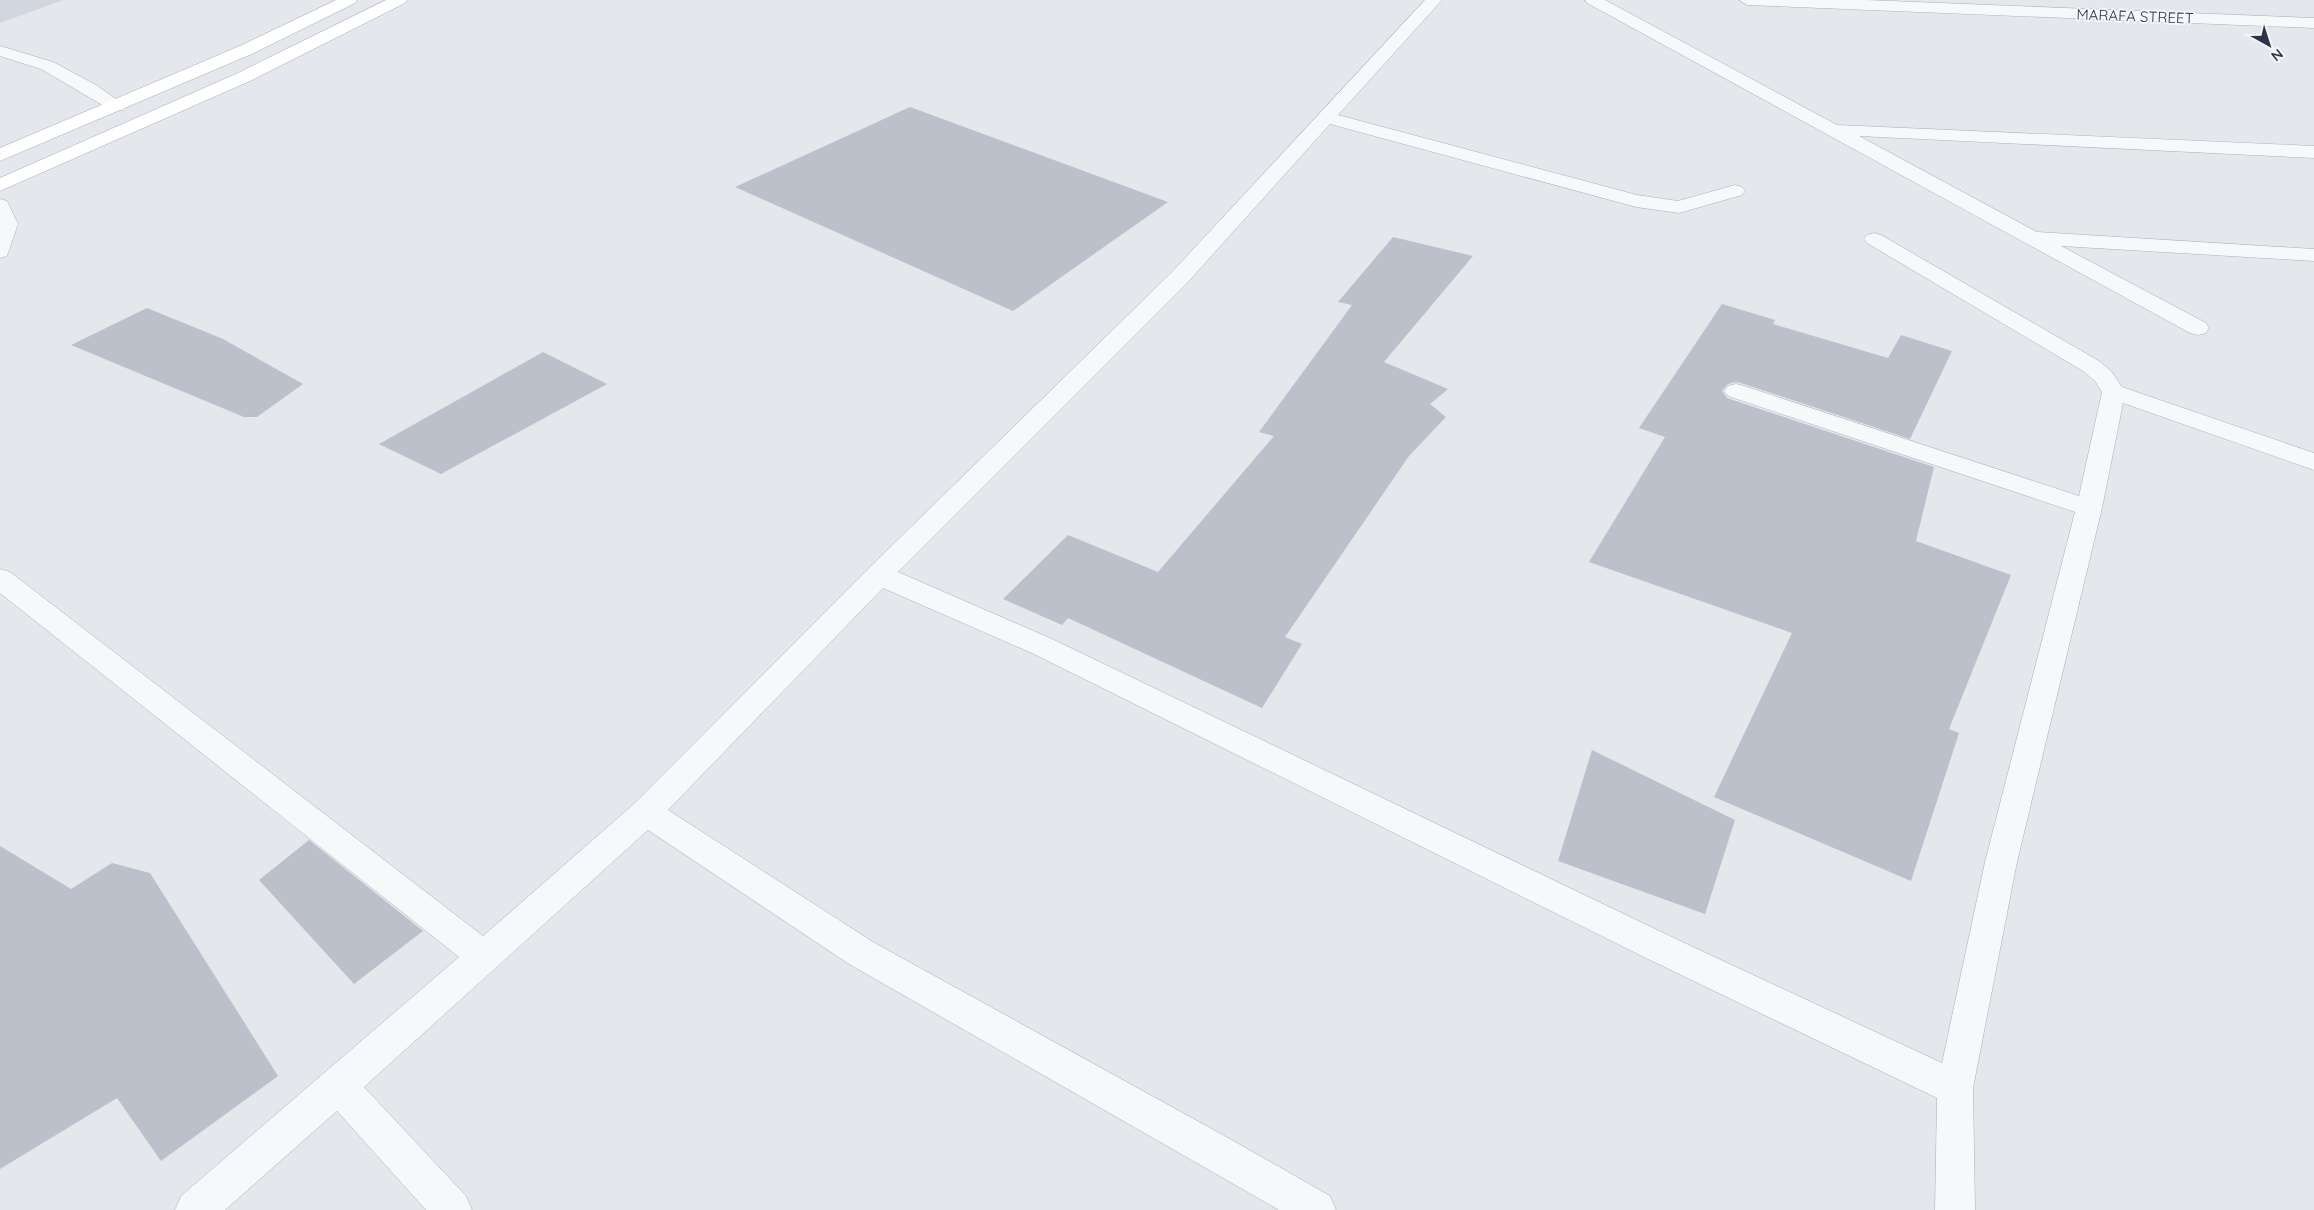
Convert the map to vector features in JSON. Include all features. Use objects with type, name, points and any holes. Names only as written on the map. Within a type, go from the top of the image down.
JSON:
[{"type":"main road","points":[[0,155],[248,48],[349,0]]},
{"type":"main road","points":[[0,185],[226,85],[399,0]]},
{"type":"street","points":[[194,1210],[339,1086],[646,812],[879,575],[1180,277],[1328,118],[1434,0]]},
{"type":"street","points":[[1592,0],[2198,328]]},
{"type":"street","name":"MARAFA STREET","points":[[1746,0],[2314,23]]},
{"type":"street","points":[[2233,5],[2250,21]]},
{"type":"street","points":[[0,51],[21,54],[48,64],[117,106]]},
{"type":"street","points":[[1328,118],[1636,201],[1679,207],[1735,191]]},
{"type":"street","points":[[1833,130],[2314,152]]},
{"type":"street","points":[[0,205],[8,224],[0,252]]},
{"type":"street","points":[[2030,237],[2314,255]]},
{"type":"street","points":[[1874,238],[2090,366],[2104,376],[2114,392],[2314,462]]},
{"type":"street","points":[[1736,391],[2089,508]]},
{"type":"street","points":[[1955,1210],[1955,1088],[2001,862],[2089,508],[2114,392]]},
{"type":"street","points":[[879,575],[1042,646],[1664,950],[1955,1088]]},
{"type":"street","points":[[0,579],[485,957]]},
{"type":"street","points":[[646,812],[861,953],[1217,1152],[1316,1210]]},
{"type":"street","points":[[339,1086],[452,1210]]},
{"type":"shaded area","points":[[0,0],[63,0],[0,23]]},
{"type":"building","points":[[910,107],[1168,202],[1013,311],[735,187]]},
{"type":"building","points":[[1393,237],[1473,256],[1384,362],[1448,389],[1430,404],[1446,417],[1409,456],[1285,637],[1302,644],[1262,708],[1068,618],[1062,625],[1003,599],[1068,535],[1158,572],[1274,436],[1259,432],[1352,305],[1338,302]]},
{"type":"building","points":[[1722,304],[1775,320],[1773,324],[1888,358],[1901,335],[1952,351],[1910,439],[1744,384],[1736,382],[1728,384],[1722,391],[1727,398],[1934,467],[1916,541],[2011,575],[1949,729],[1959,733],[1911,881],[1714,797],[1792,633],[1589,562],[1665,437],[1639,428]]},
{"type":"building","points":[[147,308],[223,339],[303,384],[257,417],[244,417],[71,345]]},
{"type":"building","points":[[543,352],[607,384],[441,474],[379,444]]},
{"type":"building","points":[[1592,750],[1735,820],[1705,914],[1558,861]]},
{"type":"building","points":[[309,840],[423,931],[354,984],[259,880]]},
{"type":"building","points":[[0,846],[71,889],[112,863],[150,873],[278,1076],[161,1161],[117,1098],[0,1169]]}]
